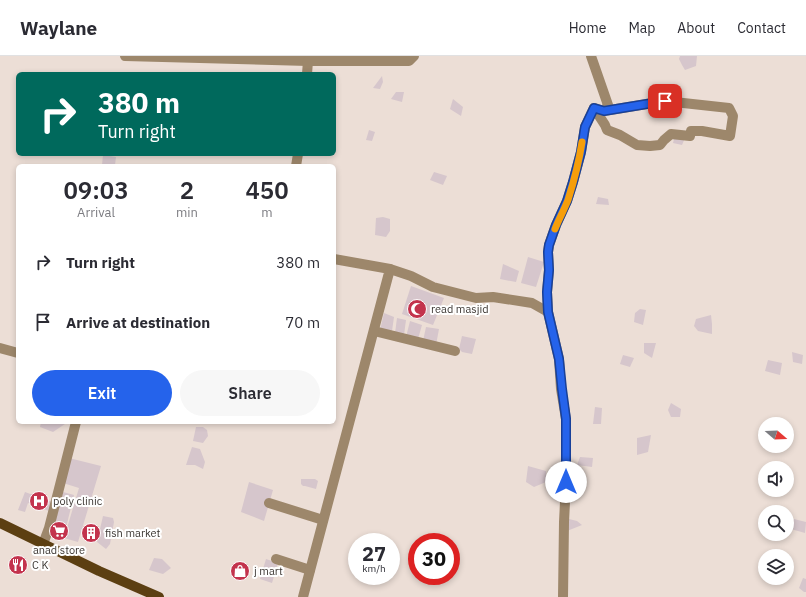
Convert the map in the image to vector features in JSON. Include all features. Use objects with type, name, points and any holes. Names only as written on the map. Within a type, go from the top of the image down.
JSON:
[{"type":"main road","points":[[0,523],[99,571],[159,597]]},
{"type":"street","points":[[125,56],[308,61],[409,61],[414,56]]},
{"type":"street","points":[[591,56],[608,105],[604,111]]},
{"type":"street","points":[[307,72],[308,61]]},
{"type":"street","points":[[665,101],[729,108],[733,116],[730,136],[702,131],[691,131],[690,136],[671,134],[660,145],[650,146],[637,145],[620,135],[607,130],[594,108],[604,111],[665,101]]},
{"type":"street","points":[[563,597],[566,419],[559,359],[548,312],[547,292],[549,245],[567,201],[581,152],[585,127],[594,108]]},
{"type":"street","points":[[336,259],[390,269],[411,276],[433,287],[476,298],[493,297],[532,303],[548,312]]},
{"type":"street","points":[[303,597],[390,269]]},
{"type":"street","points":[[374,331],[454,351]]},
{"type":"street","points":[[0,348],[16,352]]},
{"type":"street","points":[[43,544],[49,528],[75,424]]},
{"type":"street","points":[[269,503],[323,520]]},
{"type":"street","points":[[276,559],[310,570]]},
{"type":"building","points":[[680,56],[697,56],[696,66],[685,70],[679,59]]},
{"type":"building","points":[[382,76],[383,82],[380,89],[373,88]]},
{"type":"building","points":[[396,92],[404,92],[402,102],[391,99]]},
{"type":"building","points":[[453,99],[463,107],[461,116],[450,109]]},
{"type":"building","points":[[369,130],[375,132],[372,141],[366,140]]},
{"type":"building","points":[[675,135],[685,138],[682,145],[673,143]]},
{"type":"building","points":[[103,156],[116,157],[115,164],[102,164]]},
{"type":"building","points":[[434,172],[447,176],[443,185],[430,180]]},
{"type":"building","points":[[598,197],[608,199],[609,205],[596,204]]},
{"type":"building","points":[[383,217],[390,219],[390,231],[386,237],[375,235],[376,218]]},
{"type":"building","points":[[528,257],[544,262],[536,287],[521,283]]},
{"type":"building","points":[[503,264],[519,271],[516,282],[500,279]]},
{"type":"building","points":[[411,286],[444,298],[433,325],[402,314]]},
{"type":"building","points":[[640,309],[646,310],[643,325],[634,322],[635,313]]},
{"type":"building","points":[[384,313],[394,317],[392,331],[380,330]]},
{"type":"building","points":[[711,315],[712,334],[698,331],[694,326],[696,319]]},
{"type":"building","points":[[397,318],[406,320],[404,335],[395,333]]},
{"type":"building","points":[[410,321],[422,325],[418,339],[406,337]]},
{"type":"building","points":[[426,327],[439,329],[436,345],[423,341]]},
{"type":"building","points":[[462,336],[476,339],[472,354],[462,352],[459,349]]},
{"type":"building","points":[[644,343],[656,343],[652,358],[644,353]]},
{"type":"building","points":[[792,352],[803,355],[802,364],[793,362]]},
{"type":"building","points":[[623,355],[634,358],[630,367],[620,364]]},
{"type":"building","points":[[768,360],[782,363],[780,375],[765,371]]},
{"type":"building","points":[[671,403],[681,409],[680,417],[671,417],[668,410]]},
{"type":"building","points":[[595,407],[602,408],[601,424],[593,424]]},
{"type":"building","points":[[41,424],[65,424],[53,432],[40,427]]},
{"type":"building","points":[[196,427],[203,427],[207,430],[208,436],[203,443],[193,441]]},
{"type":"building","points":[[651,435],[648,452],[637,455],[637,438]]},
{"type":"building","points":[[192,447],[200,449],[205,462],[203,469],[195,465],[186,465]]},
{"type":"building","points":[[580,457],[593,458],[592,467],[577,465]]},
{"type":"building","points":[[69,458],[101,466],[78,542],[64,538],[79,488],[63,483]]},
{"type":"building","points":[[528,466],[546,471],[546,482],[534,487],[526,482]]},
{"type":"building","points":[[301,479],[315,479],[318,481],[316,489],[303,486],[301,484]]},
{"type":"building","points":[[249,482],[273,490],[264,521],[241,512]]},
{"type":"building","points":[[25,492],[52,502],[49,511],[28,503],[25,512],[18,510]]},
{"type":"building","points":[[63,492],[74,495],[65,532],[53,530]]},
{"type":"building","points":[[103,516],[113,518],[114,522],[110,544],[106,549],[97,542]]},
{"type":"building","points":[[569,519],[577,521],[582,525],[567,531]]},
{"type":"building","points":[[794,519],[806,522],[805,533],[794,530]]},
{"type":"building","name":"fish market","points":[[91,523],[97,525],[92,542],[86,540]]},
{"type":"building","points":[[154,558],[162,559],[171,568],[163,574],[149,570]]},
{"type":"building","points":[[266,559],[278,563],[272,583],[260,579]]},
{"type":"building","name":"j mart","points":[[236,564],[243,565],[246,568],[244,577],[233,574]]},
{"type":"building","points":[[803,578],[806,579],[806,592],[799,588]]},
{"type":"slow traffic","points":[[555,229],[573,182],[581,152],[582,142]]},
{"type":"place","name":"read masjid","points":[[417,309]]},
{"type":"place","name":"poly clinic","points":[[39,501]]},
{"type":"place","name":"anad store","points":[[59,531]]},
{"type":"place","name":"fish market","points":[[91,533]]},
{"type":"place","name":"C K","points":[[18,565]]},
{"type":"place","name":"j mart","points":[[240,571]]},
{"type":"route","points":[[566,482],[566,419],[559,359],[548,312],[547,292],[549,245],[567,201],[581,152],[585,127],[594,108],[604,111],[665,101]]}]
